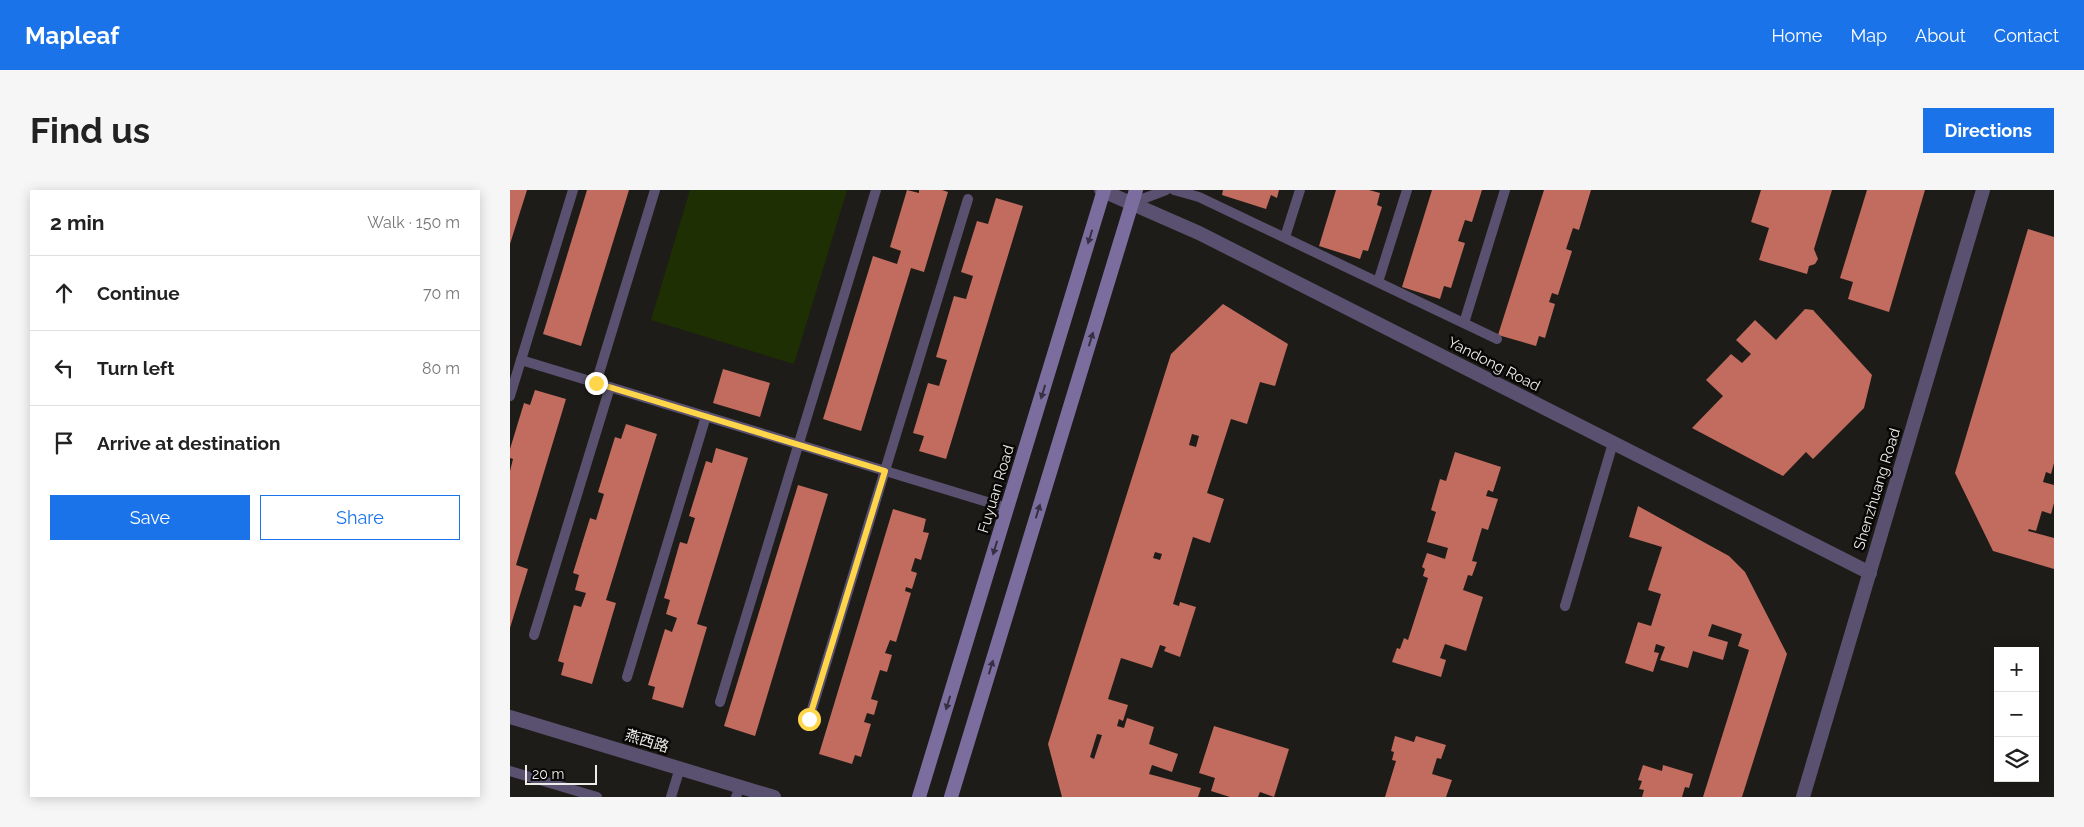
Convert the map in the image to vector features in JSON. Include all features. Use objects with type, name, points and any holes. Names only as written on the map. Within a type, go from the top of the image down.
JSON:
[{"type":"main road","name":"Fuyuan Road","points":[[920,797],[1103,190]]},
{"type":"main road","points":[[952,797],[1134,197]]},
{"type":"street","name":"Yandong Road","points":[[1103,190],[1134,197],[1199,233],[1870,573]]},
{"type":"street","name":"Shenzhuang Road","points":[[1803,797],[1983,190]]},
{"type":"street","name":"燕西路","points":[[510,717],[680,768],[738,792],[774,797]]},
{"type":"lane","points":[[510,396],[573,190]]},
{"type":"lane","points":[[596,383],[655,190]]},
{"type":"lane","points":[[720,702],[876,190]]},
{"type":"lane","points":[[1134,197],[1166,190]]},
{"type":"lane","points":[[1174,190],[1199,196],[1497,339]]},
{"type":"lane","points":[[1285,237],[1300,190]]},
{"type":"lane","points":[[1378,282],[1407,190]]},
{"type":"lane","points":[[1464,323],[1506,190]]},
{"type":"lane","points":[[809,719],[968,199]]},
{"type":"lane","points":[[521,360],[1008,508]]},
{"type":"lane","points":[[534,635],[610,387]]},
{"type":"lane","points":[[627,677],[706,416]]},
{"type":"lane","points":[[1565,606],[1613,443]]},
{"type":"lane","points":[[671,797],[680,768]]},
{"type":"lane","points":[[510,771],[596,797]]},
{"type":"green space","points":[[690,190],[847,190],[794,364],[651,320]]},
{"type":"building","points":[[510,190],[527,190],[510,244]]},
{"type":"building","points":[[587,190],[629,190],[581,346],[543,334]]},
{"type":"building","points":[[907,190],[919,193],[919,190],[942,190],[948,192],[924,272],[911,268],[861,431],[823,419],[873,256],[897,264],[901,251],[890,247]]},
{"type":"building","points":[[1223,190],[1279,190],[1277,198],[1271,195],[1266,209],[1222,195]]},
{"type":"building","points":[[1336,190],[1369,190],[1380,193],[1377,205],[1382,207],[1368,251],[1363,250],[1360,259],[1319,246]]},
{"type":"building","points":[[1432,190],[1482,190],[1472,222],[1465,220],[1458,241],[1465,243],[1451,288],[1444,286],[1440,299],[1402,287]]},
{"type":"building","points":[[1544,190],[1591,190],[1579,230],[1573,228],[1566,249],[1572,251],[1558,295],[1552,293],[1549,302],[1555,304],[1545,338],[1539,336],[1536,346],[1498,335]]},
{"type":"building","points":[[1761,190],[1832,190],[1814,249],[1818,259],[1815,264],[1809,266],[1807,274],[1759,260],[1769,228],[1751,222]]},
{"type":"building","points":[[1867,190],[1925,190],[1889,312],[1848,299],[1853,282],[1840,278]]},
{"type":"building","points":[[996,198],[1023,206],[946,459],[919,451],[924,436],[913,433],[928,383],[939,386],[947,360],[936,357],[954,296],[966,299],[973,276],[961,272],[977,221],[988,224]]},
{"type":"building","points":[[2028,229],[2054,237],[2054,463],[2051,474],[2046,472],[2043,482],[2054,485],[2054,503],[2051,514],[2042,511],[2036,531],[2029,529],[2028,531],[2054,538],[2054,569],[1993,551],[1955,473]]},
{"type":"building","points":[[1223,304],[1288,344],[1275,386],[1260,382],[1247,424],[1231,419],[1207,493],[1224,499],[1210,543],[1193,537],[1173,604],[1179,606],[1180,602],[1196,607],[1180,657],[1164,651],[1166,647],[1160,645],[1152,668],[1121,658],[1108,699],[1128,705],[1123,721],[1119,719],[1117,726],[1124,728],[1127,718],[1154,727],[1149,744],[1178,754],[1172,772],[1152,765],[1149,774],[1201,788],[1198,797],[1062,797],[1048,744],[1171,354]],"holes":[[[1192,434],[1199,436],[1196,447],[1189,445]],[[1155,552],[1162,554],[1160,560],[1153,558]],[[1097,734],[1102,735],[1094,759],[1090,757]]]},
{"type":"building","points":[[1805,309],[1813,310],[1872,375],[1864,408],[1813,459],[1806,452],[1783,476],[1692,428],[1723,396],[1706,380],[1731,354],[1742,363],[1751,354],[1736,340],[1755,320],[1776,340]]},
{"type":"building","points":[[723,369],[770,383],[760,417],[713,403]]},
{"type":"building","points":[[535,390],[566,399],[516,565],[528,569],[510,628],[510,471],[513,459],[510,458],[510,449],[524,403],[530,405]]},
{"type":"building","points":[[626,424],[657,434],[606,600],[616,603],[592,684],[561,675],[564,663],[558,661],[574,605],[581,607],[586,593],[575,590],[579,575],[573,573],[590,518],[596,520],[604,494],[598,492],[615,437],[621,439]]},
{"type":"building","points":[[716,448],[748,458],[697,624],[707,627],[683,708],[652,699],[655,687],[648,685],[665,629],[672,632],[677,618],[666,614],[670,600],[664,598],[680,542],[687,544],[695,518],[689,516],[706,461],[712,463]]},
{"type":"building","points":[[1455,452],[1501,467],[1493,492],[1488,490],[1486,496],[1498,499],[1488,530],[1482,528],[1472,561],[1477,562],[1472,576],[1468,575],[1463,590],[1483,597],[1466,651],[1445,644],[1440,658],[1446,660],[1441,677],[1392,662],[1397,648],[1400,649],[1404,638],[1408,640],[1428,578],[1423,576],[1425,569],[1422,567],[1427,553],[1445,559],[1448,548],[1427,542],[1436,512],[1431,510],[1440,479],[1446,481]]},
{"type":"building","points":[[798,485],[828,494],[755,736],[724,726]]},
{"type":"building","points":[[1638,506],[1729,556],[1745,572],[1787,654],[1742,797],[1703,797],[1749,650],[1738,646],[1742,634],[1712,624],[1708,636],[1728,642],[1723,660],[1693,651],[1688,668],[1660,660],[1665,647],[1656,644],[1654,652],[1659,653],[1653,672],[1625,663],[1638,622],[1651,626],[1661,594],[1648,590],[1662,547],[1629,537]]},
{"type":"building","points":[[893,509],[926,519],[923,532],[929,533],[921,560],[915,558],[911,571],[917,573],[912,589],[906,587],[905,591],[911,593],[896,642],[890,640],[885,653],[892,655],[887,672],[880,670],[871,699],[878,701],[874,715],[867,713],[864,722],[871,724],[861,757],[855,755],[852,764],[819,754]]},
{"type":"building","points":[[1214,726],[1289,749],[1274,797],[1260,792],[1258,797],[1230,797],[1211,791],[1215,778],[1199,773]]},
{"type":"building","points":[[1395,736],[1414,742],[1416,736],[1446,745],[1441,759],[1437,758],[1432,774],[1452,780],[1446,797],[1385,797],[1396,761],[1392,760],[1394,752],[1391,751]]},
{"type":"building","points":[[1643,765],[1662,771],[1663,765],[1693,774],[1689,788],[1685,787],[1682,797],[1642,797],[1644,790],[1639,789],[1642,781],[1638,780]]},
{"type":"route","points":[[596,383],[885,471],[809,719]]}]
